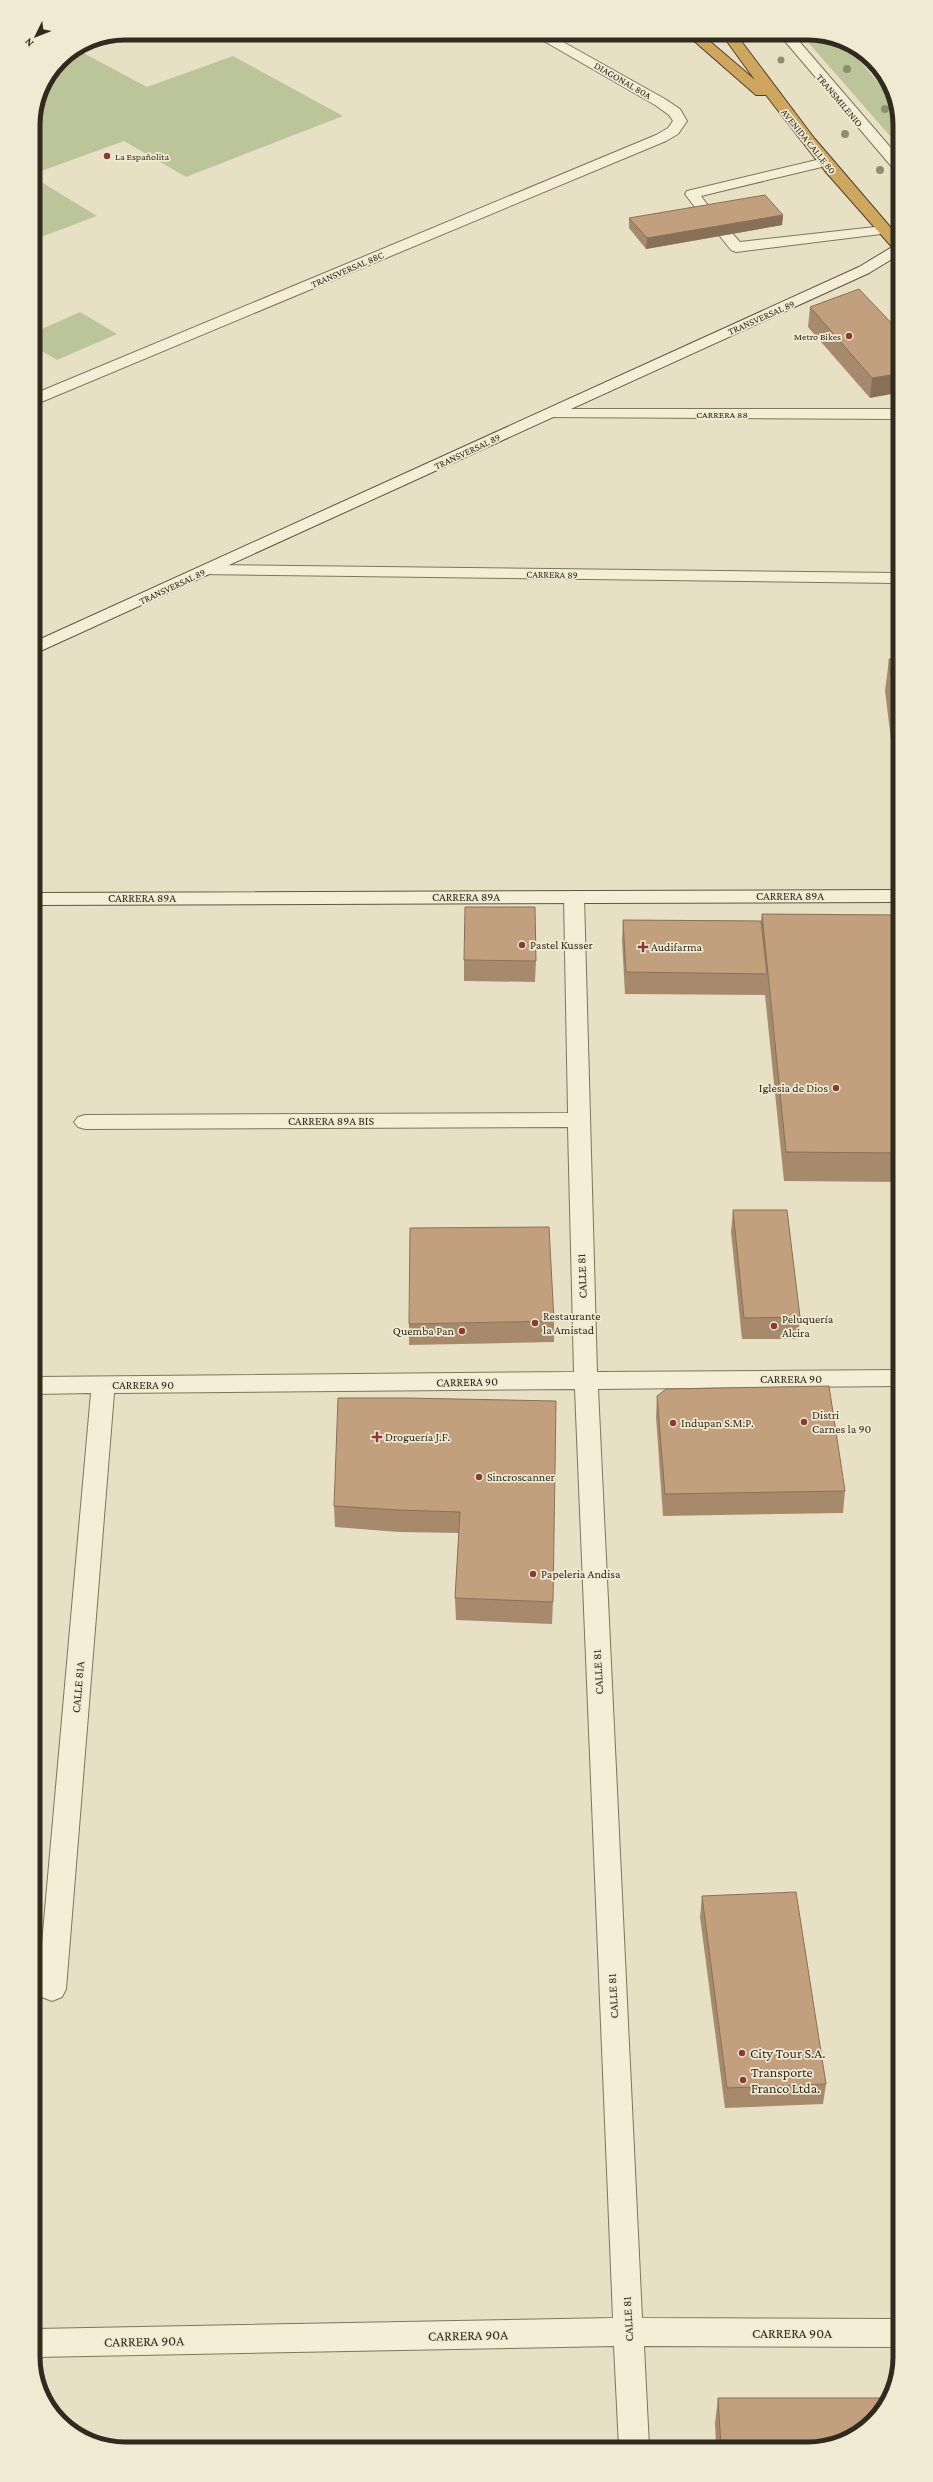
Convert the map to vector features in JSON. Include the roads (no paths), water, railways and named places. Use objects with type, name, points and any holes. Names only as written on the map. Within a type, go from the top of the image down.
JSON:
[{"type":"highway","points":[[700,40],[787,114]]},
{"type":"highway","name":"AVENIDA CALLE 80","points":[[733,40],[787,114],[825,162],[893,240]]},
{"type":"street","name":"DIAGONAL 80A","points":[[550,40],[675,112],[680,121],[673,131],[661,138]]},
{"type":"street","name":"TRANSMILENIO","points":[[791,40],[893,159]]},
{"type":"street","name":"TRANSVERSAL 88C","points":[[40,396],[661,138]]},
{"type":"street","points":[[708,215],[692,194],[825,162]]},
{"type":"street","points":[[726,235],[736,247],[884,230]]},
{"type":"street","name":"TRANSVERSAL 89","points":[[40,646],[864,270],[893,251]]},
{"type":"street","name":"CARRERA 88","points":[[547,414],[893,414]]},
{"type":"street","name":"CARRERA 89","points":[[207,570],[893,578]]},
{"type":"street","name":"CARRERA 89A","points":[[40,898],[893,896]]},
{"type":"street","name":"CALLE 81","points":[[574,897],[577,1120],[584,1381],[634,2442]]},
{"type":"street","name":"CARRERA 89A BIS","points":[[85,1122],[577,1120]]},
{"type":"street","name":"CARRERA 90","points":[[40,1385],[893,1378]]},
{"type":"street","name":"CALLE 81A","points":[[52,1989],[103,1385]]},
{"type":"street","name":"CARRERA 90A","points":[[40,2343],[628,2332],[893,2333]]},
{"type":"place","name":"La Españolita","points":[[107,156]]},
{"type":"place","name":"Metro Bikes","points":[[849,336]]},
{"type":"place","name":"Pastel Kusser","points":[[522,945]]},
{"type":"place","name":"Audifarma","points":[[643,947]]},
{"type":"place","name":"Iglesia de Dios","points":[[836,1088]]},
{"type":"place","name":"Restaurante la Amistad","points":[[535,1323]]},
{"type":"place","name":"Peluquería Alcira","points":[[774,1326]]},
{"type":"place","name":"Quemba Pan","points":[[462,1331]]},
{"type":"place","name":"Distri Carnes la 90","points":[[804,1422]]},
{"type":"place","name":"Indupan S.M.P.","points":[[673,1423]]},
{"type":"place","name":"Droguería J.F.","points":[[377,1437]]},
{"type":"place","name":"Sincroscanner","points":[[479,1477]]},
{"type":"place","name":"Papeleria Andisa","points":[[533,1574]]},
{"type":"place","name":"City Tour S.A.","points":[[742,2053]]},
{"type":"place","name":"Transporte Franco Ltda.","points":[[743,2080]]}]
